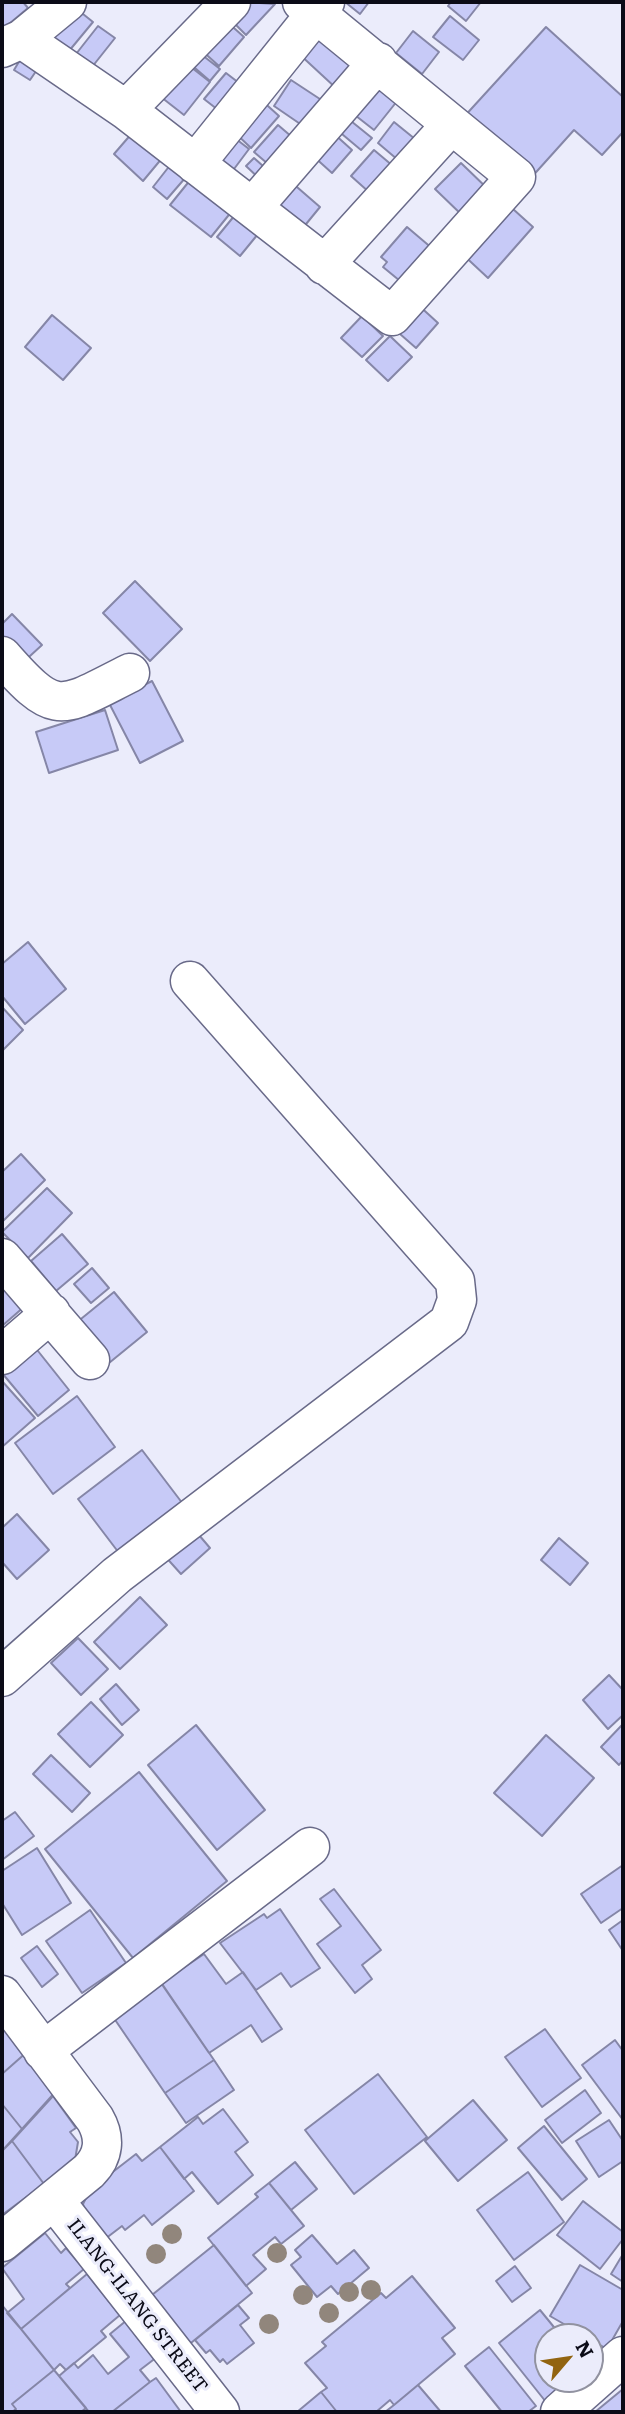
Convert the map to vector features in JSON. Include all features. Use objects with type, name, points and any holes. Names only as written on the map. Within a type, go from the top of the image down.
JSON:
[{"type":"street","points":[[67,2],[12,44],[126,110],[324,265],[392,316],[516,177],[451,125],[314,6],[195,164]]},
{"type":"street","points":[[126,110],[230,2]]},
{"type":"street","points":[[253,207],[378,62]]},
{"type":"street","points":[[324,265],[451,125]]},
{"type":"street","points":[[2,656],[37,694],[62,702],[75,700],[130,673]]},
{"type":"street","points":[[2,1677],[117,1575],[450,1322],[457,1300],[455,1281],[190,981]]},
{"type":"street","points":[[2,1258],[90,1360]]},
{"type":"street","points":[[2,1355],[51,1313]]},
{"type":"street","points":[[43,2051],[310,1847]]},
{"type":"street","points":[[2,1997],[100,2128],[102,2147],[89,2171],[2,2242]]},
{"type":"street","name":"ILANG-ILANG STREET","points":[[54,2200],[220,2412]]},
{"type":"street","points":[[560,2412],[623,2356]]},
{"type":"building","points":[[2,2],[23,2],[28,8],[3,29]]},
{"type":"building","points":[[244,2],[275,4],[246,35],[229,18]]},
{"type":"building","points":[[345,2],[369,2],[360,14]]},
{"type":"building","points":[[451,2],[481,2],[466,21],[448,6]]},
{"type":"building","points":[[73,6],[93,22],[69,51],[49,34]]},
{"type":"building","points":[[450,16],[479,40],[463,60],[433,37]]},
{"type":"building","points":[[225,20],[244,37],[219,66],[200,49]]},
{"type":"building","points":[[98,26],[115,38],[92,67],[76,54]]},
{"type":"building","points":[[546,27],[623,97],[623,132],[602,155],[574,130],[529,180],[462,119]]},
{"type":"building","points":[[318,29],[358,66],[337,89],[297,52]]},
{"type":"building","points":[[413,31],[439,52],[422,74],[396,53]]},
{"type":"building","points":[[26,50],[43,61],[30,80],[14,70]]},
{"type":"building","points":[[197,51],[220,69],[210,81],[188,62]]},
{"type":"building","points":[[187,64],[210,82],[184,115],[161,97]]},
{"type":"building","points":[[226,73],[243,86],[222,113],[204,99]]},
{"type":"building","points":[[291,80],[326,103],[309,130],[274,106]]},
{"type":"building","points":[[374,81],[398,100],[374,130],[351,112]]},
{"type":"building","points":[[258,97],[279,116],[251,148],[230,128]]},
{"type":"building","points":[[346,117],[372,138],[361,150],[336,129]]},
{"type":"building","points":[[394,122],[415,139],[398,160],[378,143]]},
{"type":"building","points":[[278,125],[299,143],[275,170],[254,152]]},
{"type":"building","points":[[133,132],[163,157],[143,181],[114,154]]},
{"type":"building","points":[[227,132],[249,149],[225,181],[202,164]]},
{"type":"building","points":[[332,132],[352,150],[332,173],[312,155]]},
{"type":"building","points":[[374,150],[393,166],[370,193],[351,176]]},
{"type":"building","points":[[254,158],[272,174],[264,183],[246,166]]},
{"type":"building","points":[[461,163],[490,191],[464,217],[435,189]]},
{"type":"building","points":[[171,164],[186,177],[167,199],[153,187]]},
{"type":"building","points":[[191,179],[232,211],[211,237],[170,205]]},
{"type":"building","points":[[290,181],[320,207],[293,240],[263,214]]},
{"type":"building","points":[[503,200],[533,227],[488,278],[458,250]]},
{"type":"building","points":[[235,215],[258,234],[240,256],[217,237]]},
{"type":"building","points":[[407,227],[440,255],[411,290],[383,267],[387,262],[381,257]]},
{"type":"building","points":[[415,302],[438,323],[416,348],[392,327]]},
{"type":"building","points":[[52,315],[91,348],[63,380],[25,347]]},
{"type":"building","points":[[362,316],[383,336],[362,357],[341,338]]},
{"type":"building","points":[[390,336],[412,357],[388,381],[366,360]]},
{"type":"building","points":[[135,581],[182,629],[150,661],[103,613]]},
{"type":"building","points":[[12,614],[42,645],[18,667],[2,649],[2,624]]},
{"type":"building","points":[[152,681],[183,741],[140,763],[109,703]]},
{"type":"building","points":[[105,710],[118,750],[49,773],[36,732]]},
{"type":"building","points":[[28,942],[66,989],[25,1024],[2,996],[2,964]]},
{"type":"building","points":[[2,1007],[23,1030],[2,1051]]},
{"type":"building","points":[[21,1154],[45,1180],[2,1222],[2,1172]]},
{"type":"building","points":[[47,1188],[72,1213],[28,1258],[2,1232]]},
{"type":"building","points":[[62,1234],[88,1264],[56,1291],[31,1261]]},
{"type":"building","points":[[92,1268],[109,1288],[91,1303],[74,1284]]},
{"type":"building","points":[[2,1279],[25,1306],[2,1326]]},
{"type":"building","points":[[114,1292],[147,1332],[109,1363],[76,1323]]},
{"type":"building","points":[[34,1346],[69,1390],[38,1416],[2,1373]]},
{"type":"building","points":[[2,1381],[35,1418],[2,1447]]},
{"type":"building","points":[[77,1396],[115,1447],[53,1494],[15,1443]]},
{"type":"building","points":[[142,1450],[183,1504],[119,1553],[78,1499]]},
{"type":"building","points":[[17,1514],[49,1550],[17,1579],[2,1562],[2,1528]]},
{"type":"building","points":[[193,1528],[210,1548],[181,1574],[163,1554]]},
{"type":"building","points":[[559,1538],[588,1563],[570,1585],[541,1560]]},
{"type":"building","points":[[140,1597],[167,1625],[120,1669],[94,1642]]},
{"type":"building","points":[[78,1638],[108,1669],[81,1695],[51,1663]]},
{"type":"building","points":[[609,1675],[623,1690],[623,1715],[608,1729],[583,1700]]},
{"type":"building","points":[[116,1684],[139,1710],[122,1725],[100,1699]]},
{"type":"building","points":[[91,1702],[123,1735],[90,1767],[58,1734]]},
{"type":"building","points":[[196,1725],[265,1810],[217,1850],[148,1765]]},
{"type":"building","points":[[622,1725],[623,1760],[619,1765],[601,1747]]},
{"type":"building","points":[[546,1735],[594,1778],[542,1836],[494,1793]]},
{"type":"building","points":[[51,1755],[90,1793],[72,1812],[33,1774]]},
{"type":"building","points":[[139,1772],[227,1881],[133,1958],[45,1849]]},
{"type":"building","points":[[15,1812],[34,1836],[2,1860],[2,1821]]},
{"type":"building","points":[[37,1848],[71,1903],[22,1935],[2,1903],[2,1871]]},
{"type":"building","points":[[623,1865],[623,1908],[601,1923],[581,1894]]},
{"type":"building","points":[[334,1889],[381,1950],[362,1965],[372,1979],[355,1993],[317,1944],[341,1926],[320,1899]]},
{"type":"building","points":[[280,1909],[320,1968],[291,1987],[281,1973],[256,1990],[220,1943],[264,1914],[267,1918]]},
{"type":"building","points":[[90,1910],[126,1963],[82,1993],[46,1941]]},
{"type":"building","points":[[623,1920],[623,1951],[609,1930]]},
{"type":"building","points":[[37,1946],[58,1974],[42,1987],[21,1958]]},
{"type":"building","points":[[204,1954],[226,1984],[243,1972],[282,2029],[262,2042],[251,2025],[209,2053],[161,1983]]},
{"type":"building","points":[[156,1975],[214,2060],[165,2093],[107,2008]]},
{"type":"building","points":[[2,2017],[28,2051],[2,2074]]},
{"type":"building","points":[[545,2029],[581,2078],[542,2107],[505,2057]]},
{"type":"building","points":[[615,2040],[623,2051],[623,2120],[582,2065]]},
{"type":"building","points":[[28,2051],[58,2089],[22,2129],[2,2104],[2,2074]]},
{"type":"building","points":[[214,2060],[234,2090],[186,2123],[165,2093]]},
{"type":"building","points":[[378,2074],[427,2137],[354,2194],[305,2130]]},
{"type":"building","points":[[585,2090],[601,2113],[562,2143],[545,2120]]},
{"type":"building","points":[[53,2096],[76,2128],[70,2132],[78,2142],[75,2160],[44,2184],[12,2141]]},
{"type":"building","points":[[473,2100],[507,2140],[458,2181],[425,2141]]},
{"type":"building","points":[[2,2104],[22,2129],[2,2151]]},
{"type":"building","points":[[223,2109],[248,2142],[235,2152],[253,2175],[218,2204],[192,2172],[184,2179],[160,2147],[198,2117],[203,2124]]},
{"type":"building","points":[[609,2120],[623,2141],[623,2161],[599,2177],[576,2141]]},
{"type":"building","points":[[544,2126],[587,2179],[562,2200],[518,2148]]},
{"type":"building","points":[[12,2141],[44,2184],[2,2215],[2,2151]]},
{"type":"building","points":[[160,2147],[194,2191],[152,2225],[144,2215],[125,2230],[122,2226],[105,2239],[85,2213],[83,2204],[86,2198],[92,2188],[136,2154],[142,2161]]},
{"type":"building","points":[[295,2162],[317,2189],[291,2210],[269,2183]]},
{"type":"building","points":[[528,2172],[564,2222],[514,2260],[477,2210]]},
{"type":"building","points":[[269,2183],[304,2226],[281,2244],[275,2237],[253,2255],[266,2269],[246,2286],[208,2238],[258,2197],[255,2194]]},
{"type":"building","points":[[583,2201],[623,2232],[623,2239],[600,2269],[557,2235]]},
{"type":"building","points":[[45,2233],[61,2253],[66,2248],[84,2269],[66,2284],[70,2288],[21,2329],[7,2313],[24,2299],[2,2268]]},
{"type":"building","points":[[312,2235],[337,2264],[354,2250],[369,2268],[338,2294],[331,2286],[317,2297],[291,2265],[301,2257],[295,2250]]},
{"type":"building","points":[[214,2245],[252,2293],[186,2347],[147,2299]]},
{"type":"building","points":[[623,2254],[623,2282],[611,2274]]},
{"type":"building","points":[[580,2265],[623,2290],[623,2321],[607,2349],[604,2347],[604,2323],[562,2323],[550,2316]]},
{"type":"building","points":[[515,2266],[531,2288],[512,2302],[496,2281]]},
{"type":"building","points":[[87,2274],[120,2315],[101,2331],[106,2337],[66,2370],[60,2364],[54,2370],[21,2329]]},
{"type":"building","points":[[412,2276],[455,2328],[442,2338],[455,2354],[394,2405],[390,2400],[376,2412],[337,2412],[321,2392],[327,2388],[305,2363],[326,2346],[322,2342],[381,2293],[386,2298]]},
{"type":"building","points":[[2,2305],[54,2370],[12,2404],[16,2409],[12,2412],[2,2412]]},
{"type":"building","points":[[238,2305],[249,2318],[240,2325],[254,2343],[227,2364],[223,2359],[220,2362],[210,2350],[206,2353],[195,2340]]},
{"type":"building","points":[[540,2310],[551,2323],[534,2323],[534,2387],[499,2343]]},
{"type":"building","points":[[127,2320],[157,2357],[140,2370],[150,2382],[112,2412],[89,2412],[59,2376],[74,2363],[78,2368],[93,2355],[108,2374],[129,2357],[110,2334]]},
{"type":"building","points":[[489,2347],[536,2406],[528,2412],[502,2412],[465,2366]]},
{"type":"building","points":[[54,2370],[86,2408],[81,2412],[12,2412],[16,2409],[12,2404]]},
{"type":"building","points":[[156,2378],[181,2412],[112,2412],[150,2382]]},
{"type":"building","points":[[418,2385],[441,2412],[385,2412],[394,2405]]},
{"type":"building","points":[[623,2389],[623,2412],[595,2412]]},
{"type":"building","points":[[321,2392],[337,2412],[297,2412]]},
{"type":"building","points":[[539,2393],[557,2393],[546,2402]]}]
